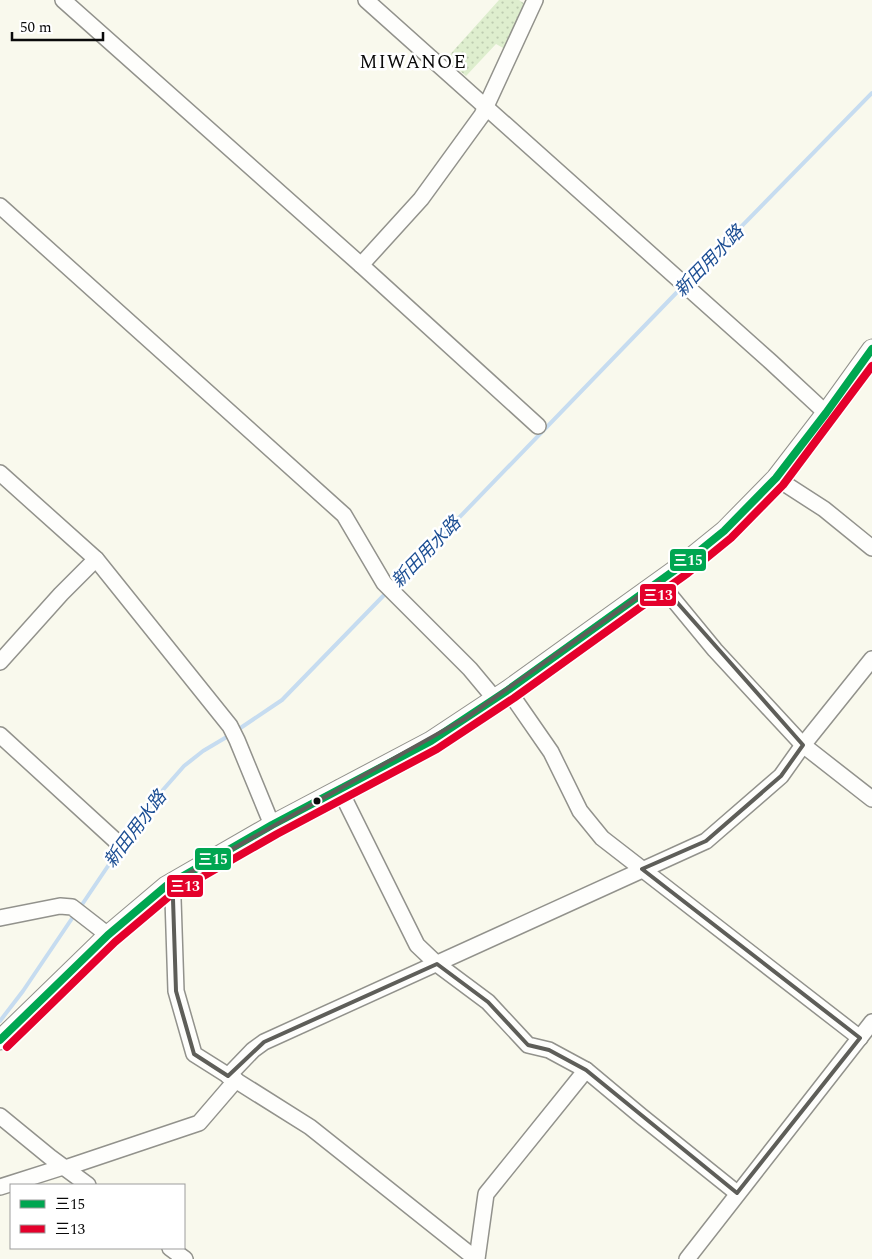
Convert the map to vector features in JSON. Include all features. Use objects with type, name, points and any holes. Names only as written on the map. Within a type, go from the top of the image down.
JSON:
[{"type":"street","points":[[63,0],[361,265],[538,426]]},
{"type":"street","points":[[366,0],[826,413]]},
{"type":"street","points":[[361,265],[421,199],[487,108],[535,0]]},
{"type":"street","points":[[0,206],[344,515],[389,589],[470,669],[501,694],[550,752],[580,811],[602,838],[860,1038]]},
{"type":"street","points":[[0,1040],[108,935],[166,886],[339,788],[431,741],[501,694],[658,582],[724,531],[776,478],[872,349]]},
{"type":"street","points":[[0,473],[96,559],[230,726],[272,825]]},
{"type":"street","points":[[776,478],[824,509],[872,548]]},
{"type":"street","points":[[0,662],[61,594],[96,559]]},
{"type":"street","points":[[658,582],[715,650],[803,745],[872,799]]},
{"type":"street","points":[[0,1187],[199,1123],[253,1050],[264,1042],[706,841],[781,776],[803,745],[872,659]]},
{"type":"street","points":[[0,735],[117,842]]},
{"type":"street","points":[[339,788],[418,945],[437,964],[488,1002],[528,1045],[549,1050],[586,1070],[737,1193]]},
{"type":"street","points":[[166,886],[173,900],[176,991],[194,1054],[310,1127],[476,1259],[486,1194],[586,1070]]},
{"type":"street","points":[[0,918],[60,906],[77,911],[108,935]]},
{"type":"street","points":[[687,1259],[872,1022]]},
{"type":"street","points":[[0,1116],[87,1184]]},
{"type":"street","points":[[171,1249],[185,1259]]},
{"type":"highlighted area","points":[[659,582],[803,745],[781,776],[706,841],[642,869],[860,1038],[737,1193],[586,1070],[549,1050],[528,1045],[488,1002],[437,964],[264,1042],[228,1076],[194,1054],[176,991],[173,899],[166,886],[466,718]]},
{"type":"green space","points":[[499,0],[519,0],[528,6],[505,49],[496,44],[466,76],[446,59]]},
{"type":"waterway","name":"新田用水路","points":[[687,282],[872,93]]},
{"type":"waterway","name":"新田用水路","points":[[393,586],[682,287]]},
{"type":"waterway","name":"新田用水路","points":[[236,731],[282,700],[388,591]]},
{"type":"waterway","name":"新田用水路","points":[[79,909],[137,823],[162,791],[184,766],[203,751],[230,735]]},
{"type":"waterway","name":"新田用水路","points":[[0,1021],[23,991],[75,914]]},
{"type":"transit line","name":"三15","points":[[0,1040],[108,935],[166,886],[272,825],[431,741],[508,690],[682,565],[724,531],[776,478],[872,349]]},
{"type":"transit line","name":"三13","points":[[7,1047],[115,942],[172,894],[277,834],[437,749],[514,698],[688,573],[731,538],[783,485],[872,366]]},
{"type":"district","name":"MIWANOE","points":[[413,61]]}]
